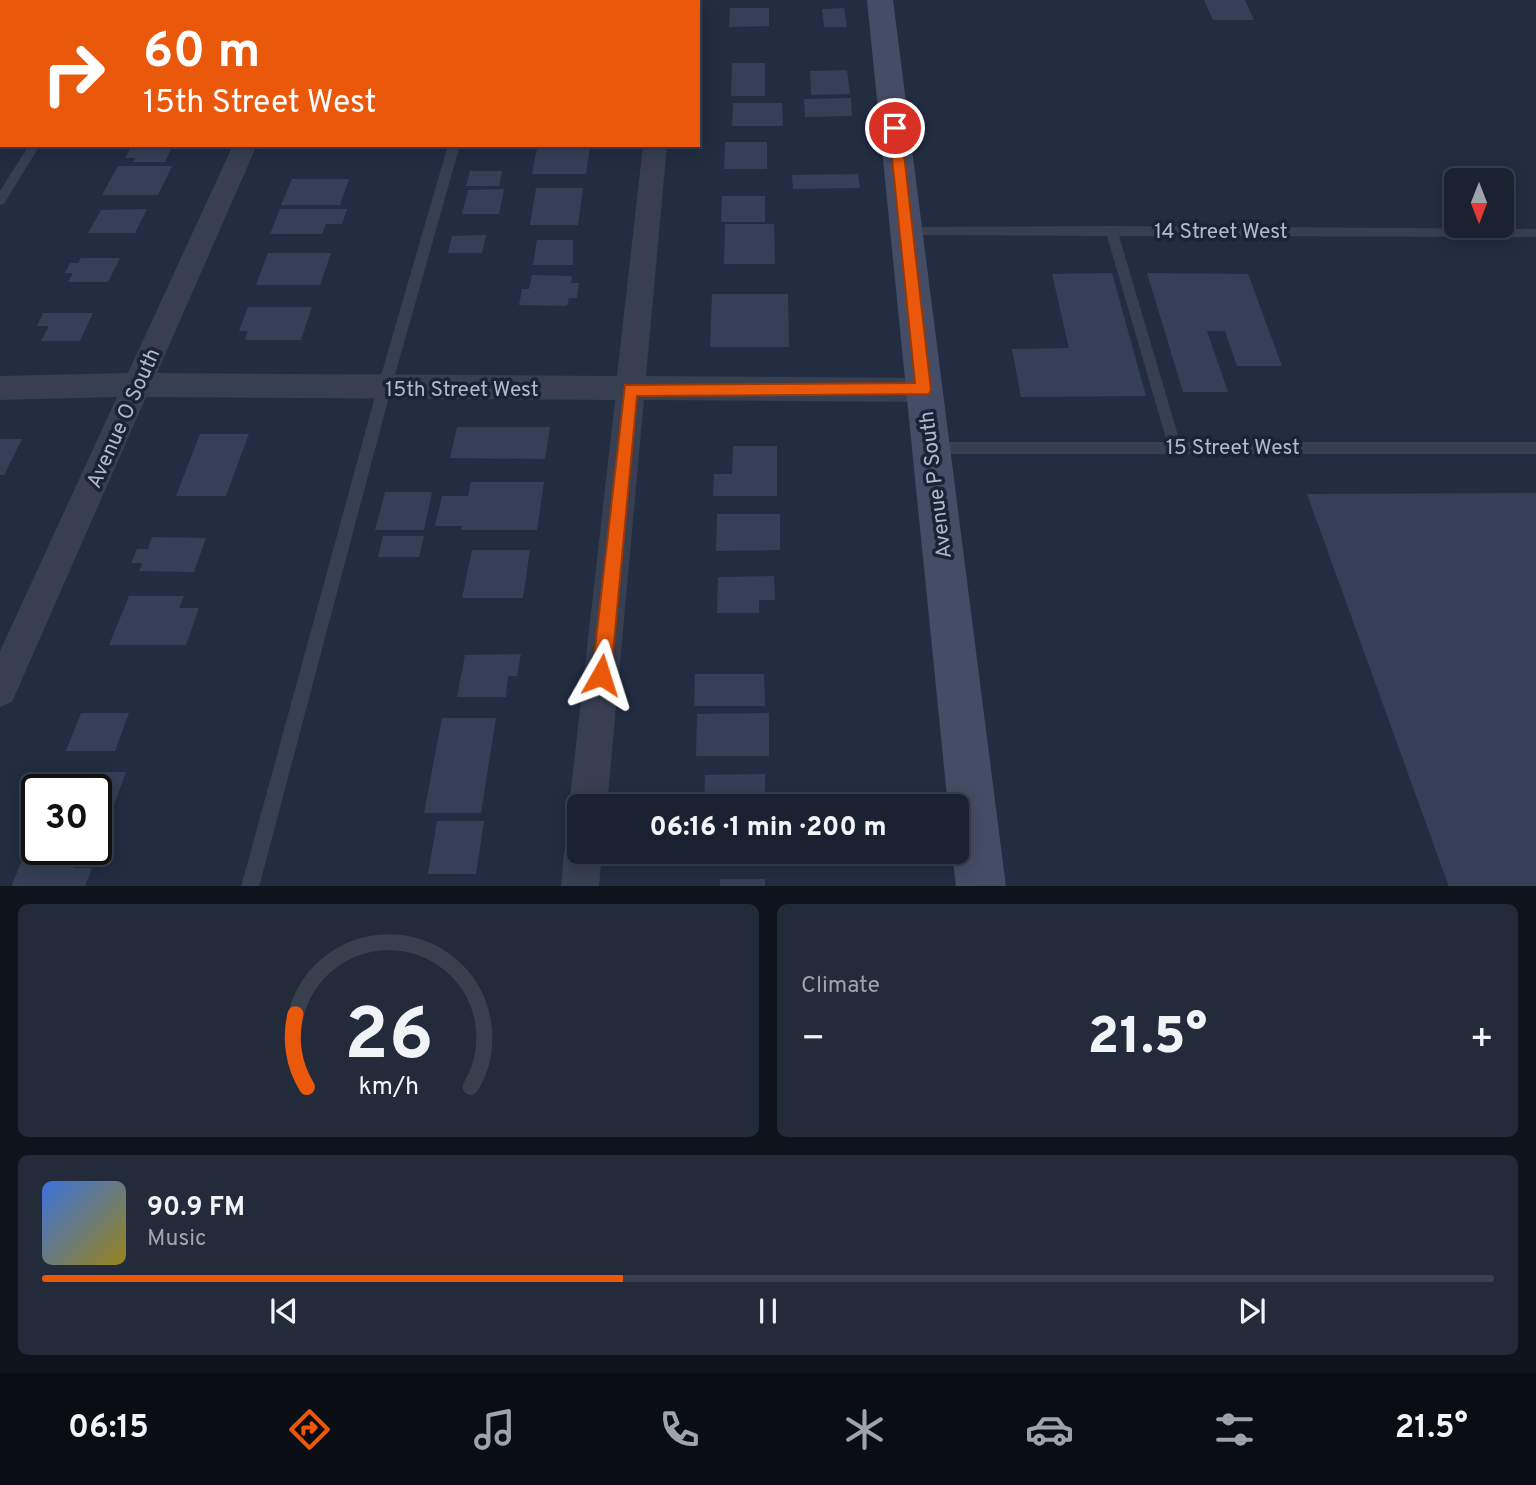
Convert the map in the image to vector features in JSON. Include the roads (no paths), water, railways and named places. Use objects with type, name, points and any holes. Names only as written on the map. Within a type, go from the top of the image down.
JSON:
[{"type":"main road","name":"Avenue P South","points":[[880,0],[981,886]]},
{"type":"street","name":"Avenue O South","points":[[0,690],[244,147]]},
{"type":"street","points":[[589,794],[655,147]]},
{"type":"street","name":"15th Street West","points":[[0,388],[924,390]]},
{"type":"street","points":[[580,886],[582,864]]},
{"type":"lane","points":[[0,201],[34,147]]},
{"type":"lane","points":[[250,886],[384,389],[453,147]]},
{"type":"lane","points":[[1111,230],[1175,447]]},
{"type":"lane","name":"14 Street West","points":[[906,231],[1536,233]]},
{"type":"lane","name":"15 Street West","points":[[930,448],[1536,448]]}]
